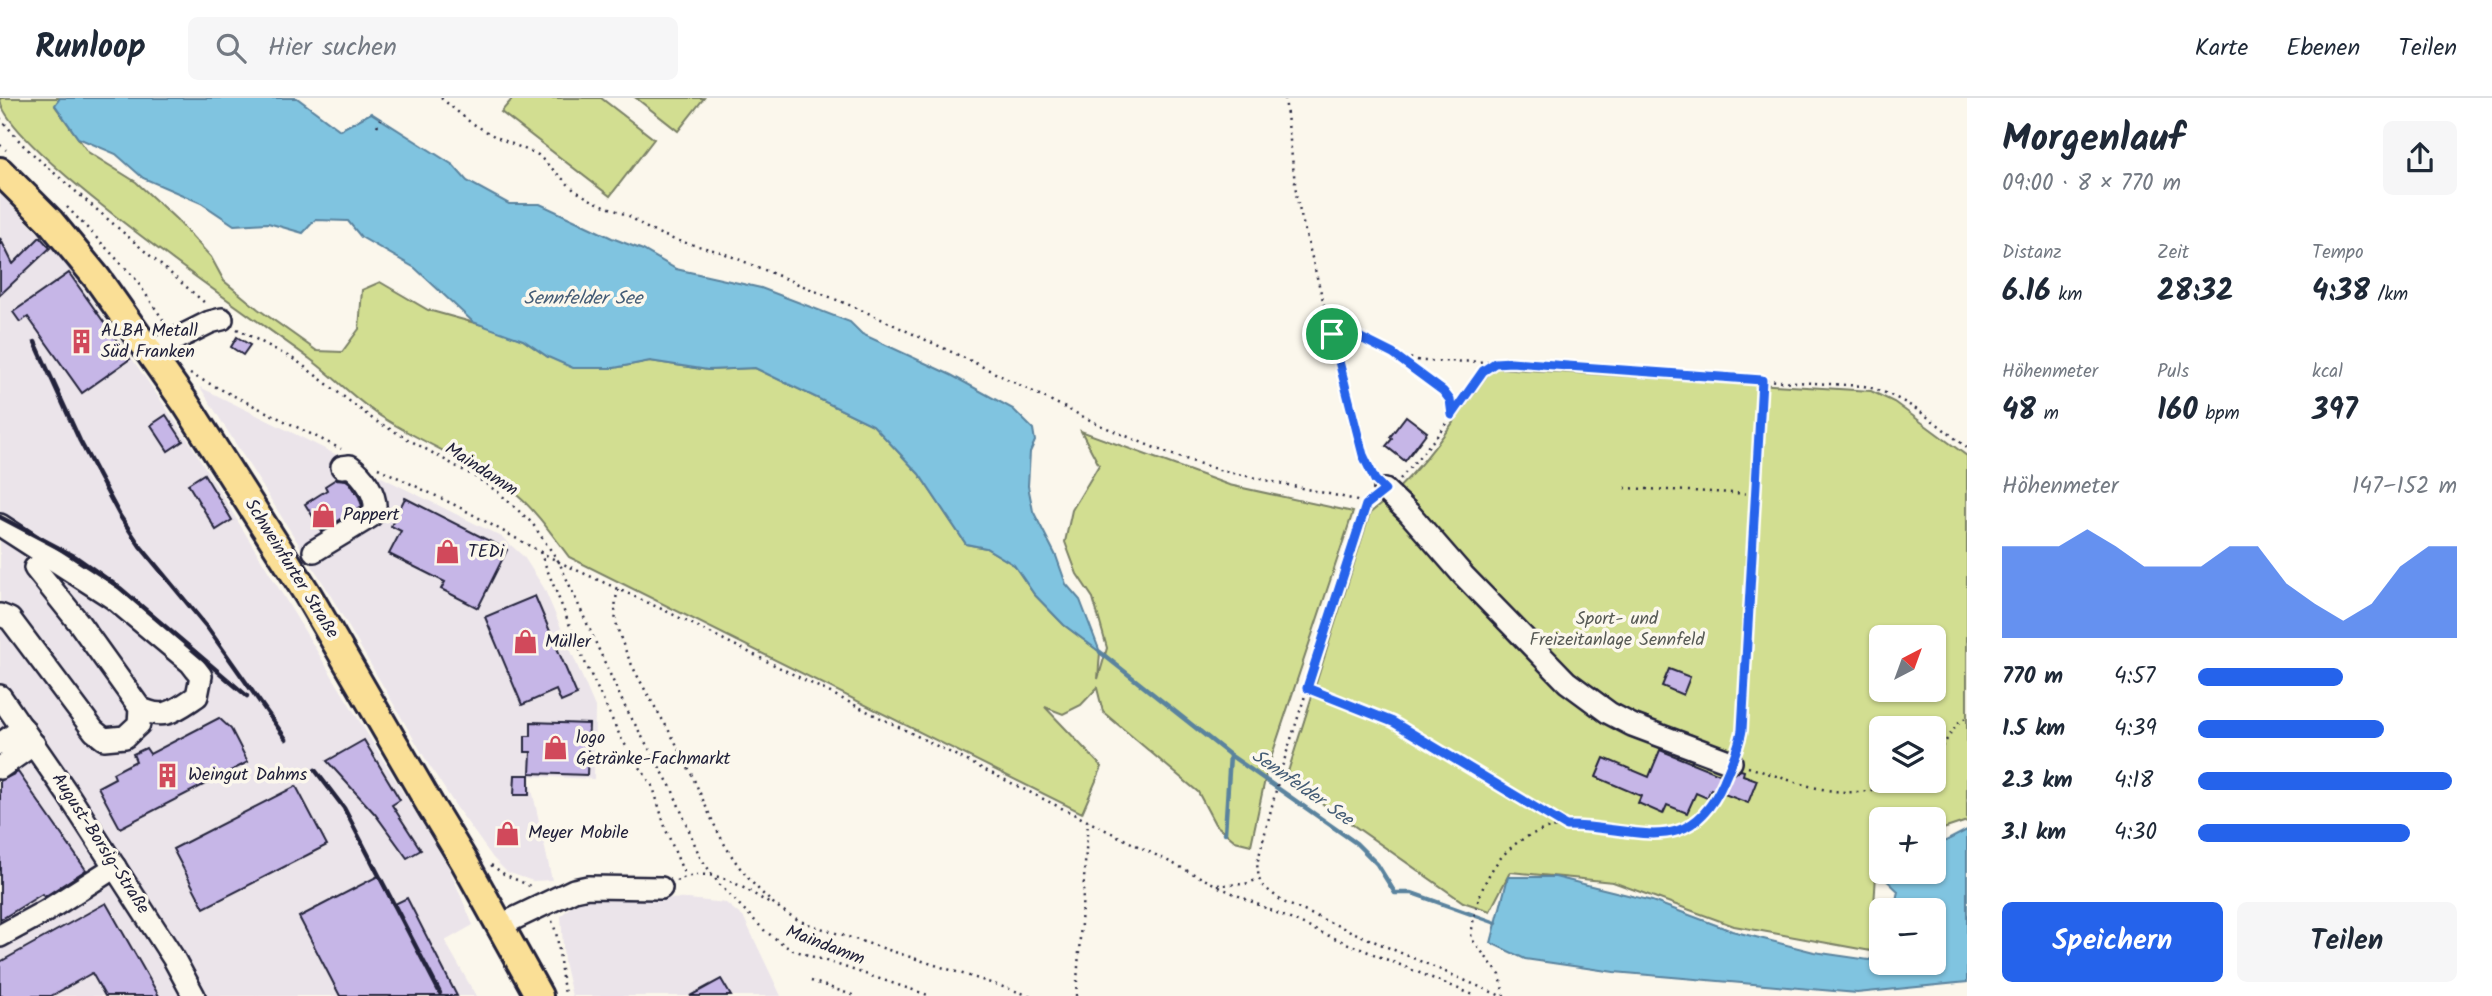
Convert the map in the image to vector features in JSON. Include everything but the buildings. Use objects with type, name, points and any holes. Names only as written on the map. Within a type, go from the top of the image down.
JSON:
[{"type":"main road","name":"Schweinfurter Straße","points":[[0,172],[50,221],[76,252],[150,352],[308,595],[501,925],[539,996]]},
{"type":"street","points":[[150,352],[222,319]]},
{"type":"street","points":[[314,551],[370,517],[375,511],[374,496],[359,472],[350,466],[342,467]]},
{"type":"street","points":[[1385,490],[1567,682],[1609,713],[1632,725],[1731,762]]},
{"type":"street","points":[[0,525],[113,597],[191,663],[201,676],[197,696],[172,712],[153,715],[140,708],[79,622],[35,568]]},
{"type":"street","points":[[0,615],[10,619],[94,731],[104,739],[125,737],[139,724],[140,708]]},
{"type":"street","name":"August-Borsig-Straße","points":[[0,696],[115,867],[174,959],[194,996]]},
{"type":"street","points":[[0,744],[29,736]]},
{"type":"street","points":[[0,768],[29,736]]},
{"type":"street","points":[[0,936],[46,911],[115,867]]},
{"type":"street","points":[[501,925],[558,896],[581,889],[661,888]]},
{"type":"path","points":[[441,98],[470,122],[538,156],[574,190],[629,216],[650,230],[675,240],[721,252],[866,312],[1102,426],[1167,453],[1219,470],[1343,496],[1366,505]]},
{"type":"path","points":[[1285,98],[1297,200],[1363,455],[1375,480],[1385,490]]},
{"type":"path","name":"Maindamm","points":[[0,118],[45,165],[222,319],[242,333],[297,361],[374,420],[477,478],[498,492],[532,523],[559,562],[624,705],[672,789],[700,857],[710,873],[765,931],[790,949],[931,996]]},
{"type":"path","points":[[377,126],[381,119]]},
{"type":"path","points":[[1332,334],[1357,336],[1393,354],[1443,391],[1450,400],[1452,415]]},
{"type":"path","points":[[1393,354],[1421,361],[1511,362],[1864,386],[1888,392],[1929,418],[1967,448]]},
{"type":"path","points":[[1495,363],[1483,371],[1412,466],[1400,479],[1366,505],[1271,804],[1257,864],[1259,879],[1271,894],[1283,902],[1502,996],[1500,975],[1487,956],[1474,945],[1471,933],[1487,876],[1499,858],[1521,840],[1549,829],[1566,826],[1588,826],[1649,835],[1689,827],[1702,818],[1714,801],[1740,743],[1762,380]]},
{"type":"path","points":[[1625,488],[1755,494]]},
{"type":"path","points":[[540,550],[583,658],[615,727],[653,787],[666,830],[685,876]]},
{"type":"path","points":[[559,562],[1216,885],[1317,931],[1476,996]]},
{"type":"path","points":[[618,589],[614,605],[615,618],[628,654],[686,762],[727,849],[775,907]]},
{"type":"path","points":[[1307,688],[1393,722],[1566,826]]},
{"type":"path","points":[[1946,741],[1959,722],[1967,716]]},
{"type":"path","points":[[1731,762],[1816,790],[1837,793],[1869,791]]},
{"type":"path","points":[[1076,996],[1088,820]]},
{"type":"path","points":[[661,888],[685,876],[710,873],[805,923],[1031,996]]},
{"type":"path","points":[[1216,885],[1245,884],[1259,879]]},
{"type":"path","points":[[811,981],[855,996]]},
{"type":"shaded area","points":[[0,194],[61,256],[189,441],[449,868],[473,925],[445,941],[476,996],[0,996]]},
{"type":"shaded area","points":[[200,387],[502,537],[524,557],[544,588],[595,707],[594,779],[529,776],[552,880],[533,881],[507,872],[493,858],[457,808],[325,586]]},
{"type":"shaded area","points":[[598,896],[726,903],[744,918],[781,996],[572,996],[564,962],[561,916],[581,900]]},
{"type":"green space","points":[[0,98],[60,98],[55,106],[88,152],[136,182],[176,219],[211,257],[224,281],[317,351],[342,352],[359,329],[362,290],[380,282],[428,310],[500,330],[523,340],[548,357],[614,368],[650,361],[708,370],[755,368],[873,425],[919,474],[966,544],[986,548],[1014,565],[1034,594],[1064,625],[1100,652],[1098,679],[1107,648],[1093,598],[1077,574],[1065,542],[1072,510],[1099,465],[1081,431],[1229,485],[1353,512],[1267,770],[1251,845],[1235,841],[1215,824],[1198,792],[1103,712],[1097,688],[1081,705],[1063,714],[1045,707],[1102,767],[1082,813],[569,557],[539,517],[518,496],[486,474],[401,429],[375,412],[310,359],[85,192],[11,122]]},
{"type":"green space","points":[[513,98],[601,98],[654,139],[610,196],[501,112]]},
{"type":"green space","points":[[636,98],[704,98],[678,131]]},
{"type":"green space","name":"Sport- und Freizeitanlage Sennfeld","points":[[1497,368],[1871,391],[1894,402],[1967,456],[1967,821],[1946,828],[1946,807],[1869,807],[1869,884],[1875,884],[1874,898],[1869,898],[1869,951],[1734,926],[1613,882],[1510,872],[1490,911],[1463,902],[1286,778],[1370,513],[1404,483],[1448,430],[1488,374]]},
{"type":"water","name":"Sennfelder See","points":[[60,98],[297,98],[340,130],[371,113],[453,165],[467,181],[509,204],[540,204],[643,250],[676,269],[761,288],[850,322],[862,334],[951,375],[1013,409],[1033,429],[1035,441],[1030,452],[1028,486],[1033,511],[1056,556],[1066,584],[1080,600],[1100,652],[1064,625],[1034,594],[1014,565],[986,548],[966,544],[919,474],[873,425],[755,368],[708,370],[650,361],[614,368],[573,368],[548,357],[523,340],[473,322],[415,268],[361,237],[348,221],[315,220],[303,233],[268,223],[234,225],[201,203],[143,178],[116,154],[78,138],[55,105]]},
{"type":"water","points":[[1967,830],[1967,982],[1857,993],[1614,972],[1525,959],[1491,943],[1508,877],[1555,877],[1652,901],[1732,931],[1814,952],[1869,960],[1869,975],[1946,975],[1946,898],[1897,898],[1898,891],[1890,884],[1946,884],[1946,841]]},
{"type":"waterway","name":"Sennfelder See","points":[[1100,652],[1230,755],[1356,843],[1377,864],[1395,893],[1412,893],[1496,923]]},
{"type":"waterway","points":[[1225,833],[1230,755]]},
{"type":"railway","points":[[35,342],[80,441],[120,516],[140,546],[207,627],[286,739]]},
{"type":"railway","points":[[0,517],[76,557],[120,588],[247,696]]},
{"type":"railway","points":[[315,770],[344,808],[440,993]]},
{"type":"place","name":"ALBA Metall Süd Franken","points":[[81,341]]},
{"type":"place","name":"Pappert","points":[[323,515]]},
{"type":"place","name":"TEDi","points":[[448,552]]},
{"type":"place","name":"Müller","points":[[525,642]]},
{"type":"place","name":"logo Getränke-Fachmarkt","points":[[556,748]]},
{"type":"place","name":"Weingut Dahms","points":[[168,775]]},
{"type":"place","name":"Meyer Mobile","points":[[508,833]]},
{"type":"route","points":[[1332,334],[1357,336],[1393,354],[1443,391],[1450,400],[1452,415],[1483,371],[1495,363],[1762,380],[1742,730],[1740,743],[1714,801],[1702,818],[1689,827],[1649,835],[1588,826],[1566,826],[1393,722],[1307,688],[1366,505],[1385,490],[1375,480],[1363,455],[1332,334]]}]
